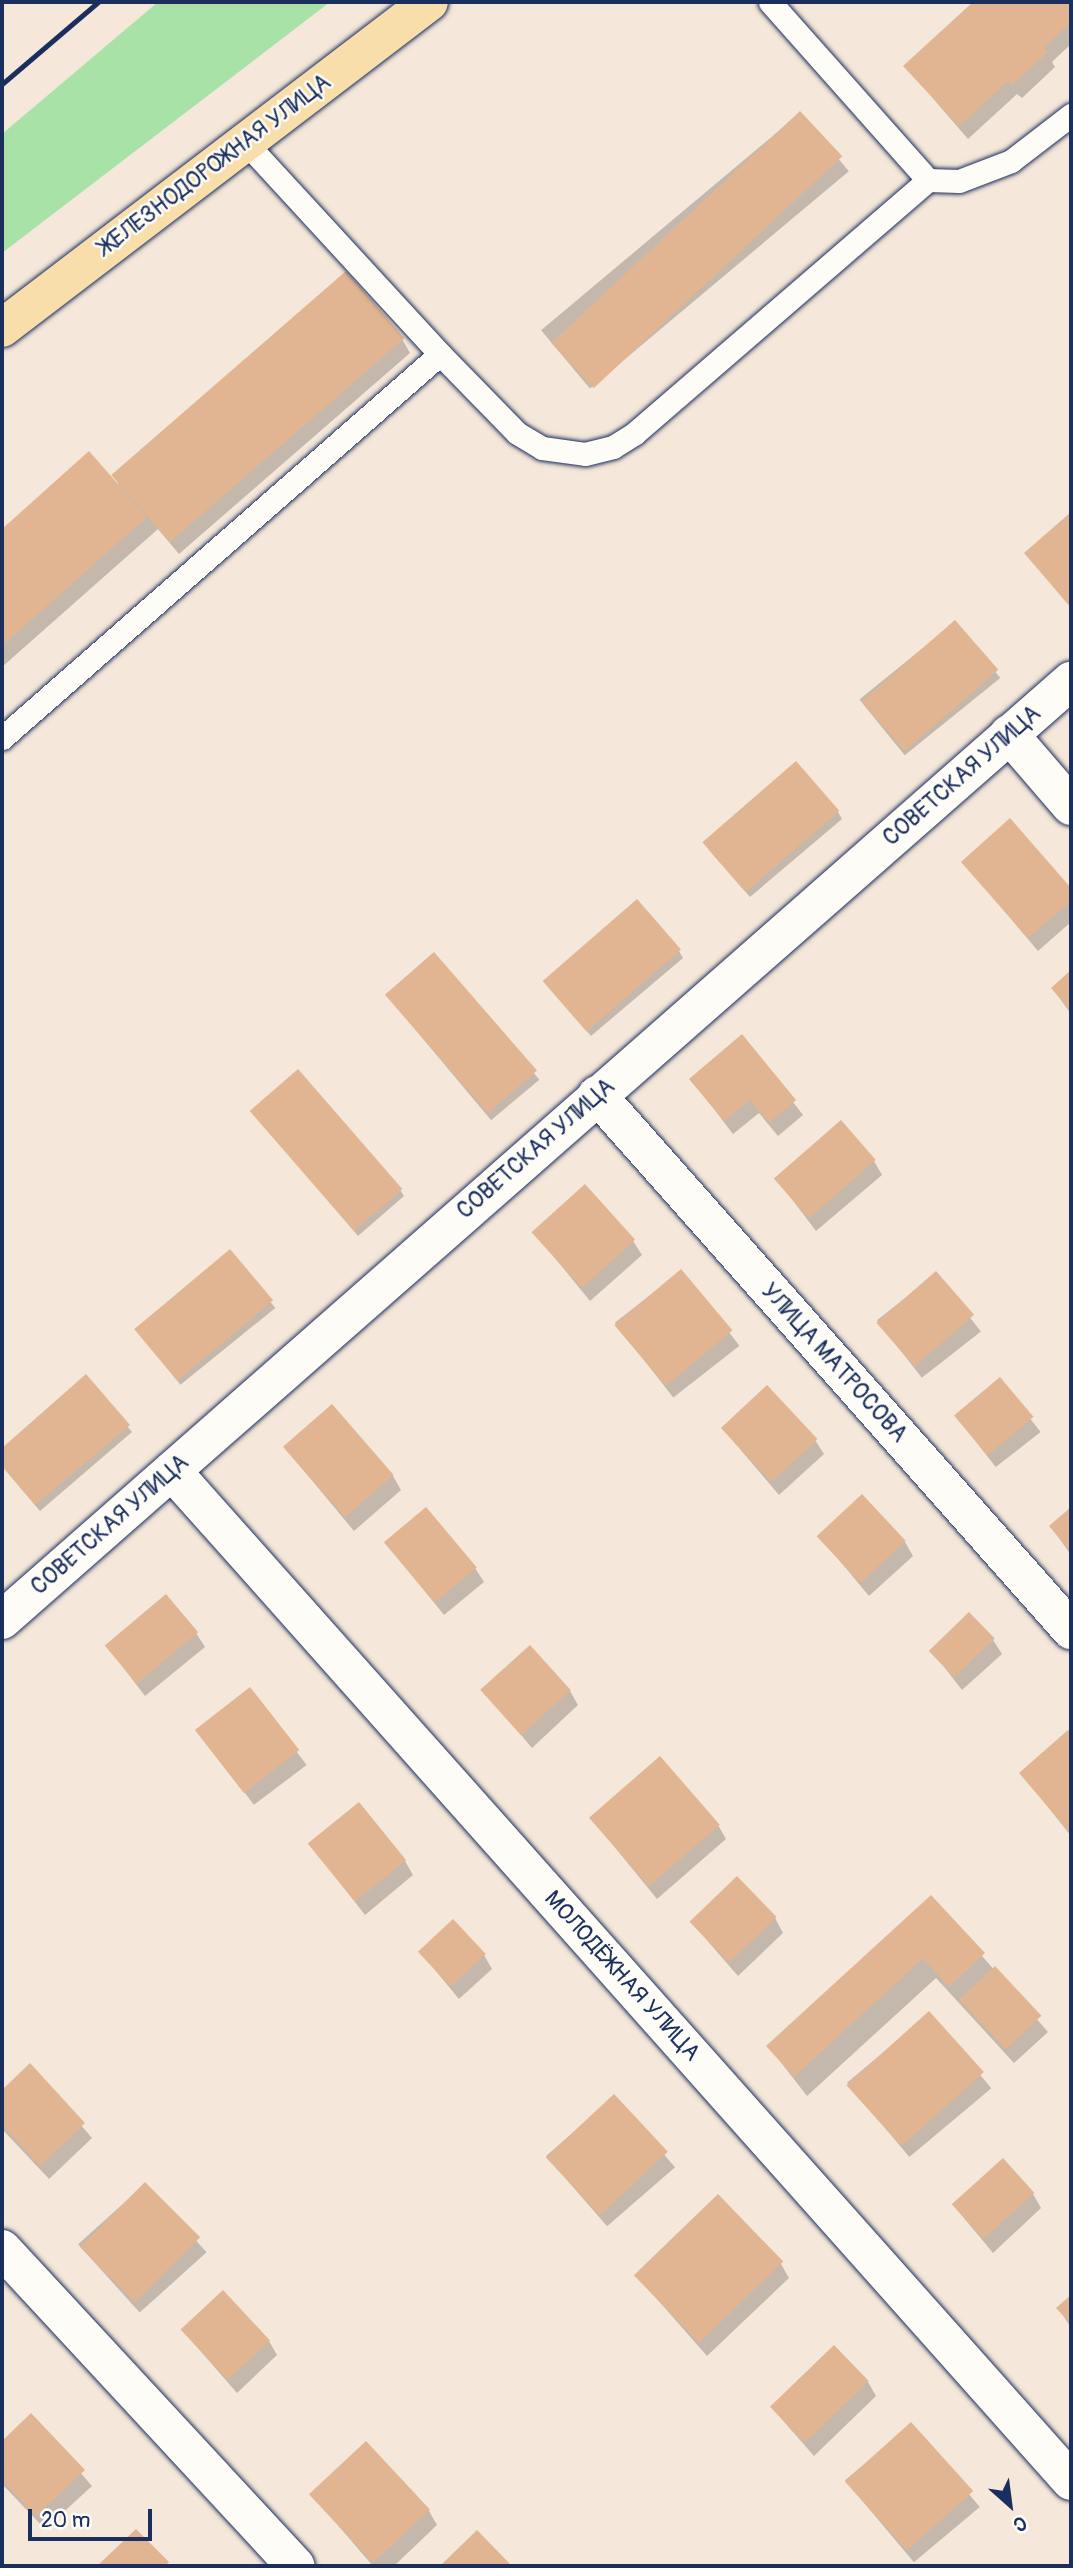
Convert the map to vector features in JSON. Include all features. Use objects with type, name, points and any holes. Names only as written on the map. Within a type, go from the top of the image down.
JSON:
[{"type":"main road","name":"ЖЕЛЕЗНОДОРОЖНАЯ УЛИЦА","points":[[2,328],[429,2]]},
{"type":"street","name":"СОВЕТСКАЯ УЛИЦА","points":[[2,1620],[1071,681]]},
{"type":"street","points":[[1009,734],[1071,806]]},
{"type":"street","name":"УЛИЦА МАТРОСОВА","points":[[597,1095],[1071,1630]]},
{"type":"street","name":"МОЛОДЁЖНАЯ УЛИЦА","points":[[172,1471],[1071,2481]]},
{"type":"street","points":[[2,2249],[296,2566]]},
{"type":"lane","points":[[770,2],[928,180]]},
{"type":"lane","points":[[246,143],[440,354],[517,433],[542,448],[585,454],[613,447],[635,433],[928,180],[959,181],[1010,161],[1071,115]]},
{"type":"lane","points":[[2,738],[440,354]]},
{"type":"green space","points":[[158,2],[330,2],[2,253],[2,134]]},
{"type":"building","points":[[973,2],[1071,2],[1071,22],[1044,48],[1048,52],[1012,85],[1008,81],[959,126],[903,66]]},
{"type":"building","points":[[800,111],[842,156],[594,388],[551,343]]},
{"type":"building","points":[[346,271],[404,338],[170,542],[111,475]]},
{"type":"building","points":[[89,451],[147,517],[2,646],[2,529]]},
{"type":"building","points":[[1071,512],[1071,599],[1067,603],[1024,553]]},
{"type":"building","points":[[955,620],[998,670],[905,751],[861,701]]},
{"type":"building","points":[[796,761],[839,811],[746,892],[702,842]]},
{"type":"building","points":[[1010,818],[1071,888],[1071,901],[1028,938],[961,862]]},
{"type":"building","points":[[637,899],[681,950],[587,1032],[543,981]]},
{"type":"building","points":[[434,952],[537,1070],[488,1113],[385,995]]},
{"type":"building","points":[[1071,970],[1071,1011],[1051,988]]},
{"type":"building","points":[[742,1034],[796,1100],[769,1123],[750,1100],[724,1121],[689,1079]]},
{"type":"building","points":[[298,1069],[402,1189],[354,1231],[250,1111]]},
{"type":"building","points":[[841,1120],[876,1160],[809,1218],[774,1178]]},
{"type":"building","points":[[585,1184],[635,1240],[582,1288],[531,1232]]},
{"type":"building","points":[[230,1249],[273,1300],[177,1381],[134,1329]]},
{"type":"building","points":[[681,1269],[732,1330],[666,1386],[614,1325]]},
{"type":"building","points":[[936,1271],[974,1315],[914,1367],[876,1323]]},
{"type":"building","points":[[86,1374],[130,1425],[35,1505],[2,1466],[2,1448]]},
{"type":"building","points":[[1000,1377],[1033,1417],[987,1455],[954,1416]]},
{"type":"building","points":[[767,1385],[817,1439],[771,1482],[721,1428]]},
{"type":"building","points":[[332,1404],[394,1475],[345,1518],[283,1447]]},
{"type":"building","points":[[862,1494],[906,1541],[860,1583],[817,1536]]},
{"type":"building","points":[[426,1507],[477,1568],[435,1603],[384,1542]]},
{"type":"building","points":[[1071,1507],[1071,1552],[1049,1526]]},
{"type":"building","points":[[166,1594],[198,1632],[137,1684],[105,1645]]},
{"type":"building","points":[[969,1612],[995,1639],[954,1678],[929,1651]]},
{"type":"building","points":[[530,1645],[571,1690],[521,1735],[480,1690]]},
{"type":"building","points":[[250,1687],[299,1750],[244,1793],[195,1730]]},
{"type":"building","points":[[1068,1730],[1071,1733],[1071,1834],[1019,1773]]},
{"type":"building","points":[[660,1756],[720,1825],[649,1886],[589,1818]]},
{"type":"building","points":[[359,1802],[406,1860],[355,1902],[308,1844]]},
{"type":"building","points":[[737,1876],[777,1917],[729,1963],[690,1922]]},
{"type":"building","points":[[931,1895],[985,1953],[949,1987],[923,1958],[794,2077],[766,2046]]},
{"type":"building","points":[[453,1919],[486,1954],[451,1987],[418,1952]]},
{"type":"building","points":[[995,1966],[1041,2016],[1006,2049],[959,1999]]},
{"type":"building","points":[[929,2011],[984,2072],[901,2146],[847,2085]]},
{"type":"building","points":[[30,2063],[85,2123],[40,2166],[2,2125],[2,2090]]},
{"type":"building","points":[[614,2094],[668,2152],[600,2215],[546,2157]]},
{"type":"building","points":[[1003,2158],[1034,2193],[983,2239],[952,2204]]},
{"type":"building","points":[[145,2182],[200,2237],[135,2302],[80,2247]]},
{"type":"building","points":[[718,2194],[783,2262],[699,2343],[634,2275]]},
{"type":"building","points":[[223,2290],[270,2340],[228,2380],[181,2330]]},
{"type":"building","points":[[1071,2295],[1071,2324],[1056,2308]]},
{"type":"building","points":[[834,2345],[869,2381],[805,2443],[770,2407]]},
{"type":"building","points":[[31,2413],[85,2470],[36,2516],[2,2480],[2,2441]]},
{"type":"building","points":[[911,2422],[973,2491],[907,2551],[845,2482]]},
{"type":"building","points":[[366,2441],[430,2510],[373,2563],[309,2494]]},
{"type":"building","points":[[136,2529],[169,2562],[165,2566],[97,2566]]},
{"type":"building","points":[[477,2530],[512,2566],[440,2566]]},
{"type":"railway","points":[[2,84],[98,2]]}]
